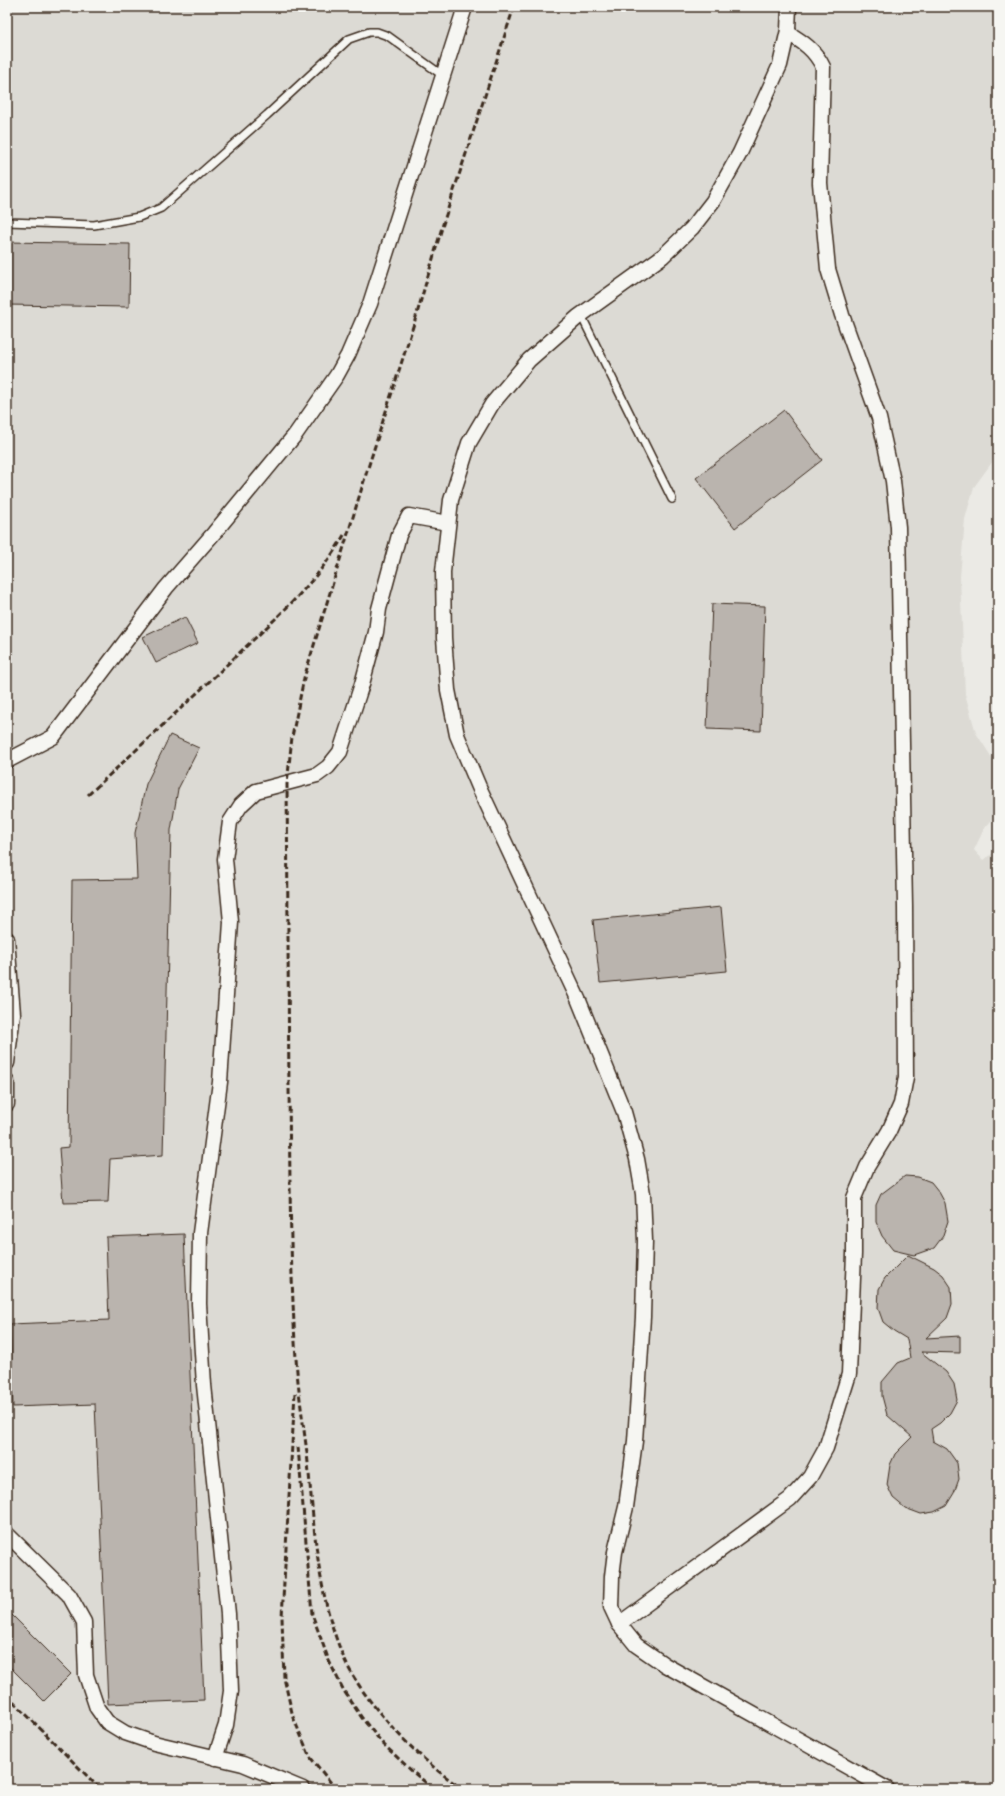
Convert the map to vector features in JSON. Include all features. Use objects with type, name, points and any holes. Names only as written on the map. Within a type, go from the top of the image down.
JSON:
[{"type":"street","points":[[7,761],[53,737],[166,588],[296,436],[337,375],[348,355],[370,304],[465,7]]},
{"type":"street","points":[[789,7],[788,33],[780,65],[740,153],[713,201],[692,228],[663,256],[581,315],[528,360],[492,404],[469,443],[451,500],[448,523],[443,572],[444,638],[448,690],[457,735],[479,787],[579,1001],[624,1112],[637,1159],[643,1194],[645,1241],[643,1317],[635,1441],[626,1507],[615,1552],[612,1576],[611,1607],[619,1624],[636,1645],[665,1665],[887,1789]]},
{"type":"street","points":[[619,1624],[790,1499],[810,1477],[826,1448],[849,1374],[854,1262],[854,1198],[867,1167],[889,1131],[898,1110],[906,1077],[905,898],[898,535],[893,481],[879,418],[842,315],[828,268],[820,183],[823,66],[818,55],[788,33]]},
{"type":"street","points":[[215,1758],[226,1725],[231,1691],[228,1614],[204,1385],[200,1319],[200,1233],[220,1082],[231,922],[225,859],[230,822],[241,805],[256,791],[317,776],[328,767],[340,752],[362,684],[376,632],[379,609],[399,535],[408,516],[448,523]]},
{"type":"street","points":[[7,939],[13,1014],[7,1063]]},
{"type":"street","points":[[7,1082],[7,1104]]},
{"type":"street","points":[[7,1534],[69,1595],[84,1622],[86,1675],[97,1708],[107,1722],[125,1733],[154,1743],[243,1764],[303,1789]]},
{"type":"lane","points":[[7,222],[94,225],[139,217],[161,208],[267,115],[349,40],[369,32],[377,32],[388,36],[442,75]]},
{"type":"lane","points":[[581,315],[672,499]]},
{"type":"shaded area","points":[[7,7],[998,7],[998,454],[974,487],[965,519],[960,577],[965,694],[976,733],[998,767],[998,813],[984,829],[974,850],[983,860],[998,850],[998,1789],[7,1789]]},
{"type":"building","points":[[7,242],[130,244],[129,307],[7,305]]},
{"type":"building","points":[[784,410],[822,460],[735,528],[696,478]]},
{"type":"building","points":[[712,604],[765,606],[761,731],[707,729]]},
{"type":"building","points":[[185,617],[198,643],[156,663],[143,637]]},
{"type":"building","points":[[170,735],[199,748],[178,789],[171,830],[163,1155],[110,1159],[108,1202],[63,1203],[59,1148],[69,1147],[72,880],[137,879],[135,833],[146,784]]},
{"type":"building","points":[[721,907],[727,971],[600,983],[593,920]]},
{"type":"building","points":[[905,1176],[918,1177],[931,1182],[945,1203],[948,1221],[943,1236],[934,1248],[914,1255],[893,1250],[882,1236],[876,1222],[876,1205],[881,1194]]},
{"type":"building","points":[[184,1234],[204,1700],[108,1704],[95,1404],[13,1407],[10,1324],[109,1320],[106,1237]]},
{"type":"building","points":[[908,1255],[934,1268],[943,1275],[951,1287],[952,1304],[947,1318],[926,1338],[960,1336],[960,1353],[921,1352],[946,1372],[954,1384],[957,1400],[950,1413],[940,1423],[931,1429],[933,1441],[947,1449],[957,1463],[959,1479],[954,1493],[946,1506],[934,1512],[921,1514],[905,1508],[893,1498],[887,1485],[890,1465],[895,1454],[912,1437],[887,1415],[882,1396],[882,1382],[898,1363],[910,1358],[907,1339],[883,1322],[878,1308],[879,1289],[885,1278]]},
{"type":"building","points":[[7,1610],[71,1674],[44,1701],[7,1664]]},
{"type":"railway","points":[[463,1789],[429,1763],[394,1730],[364,1692],[352,1674],[343,1656],[334,1632],[322,1582],[314,1530],[307,1453],[298,1382],[293,1290],[290,1155],[287,784],[292,737],[304,678],[416,317],[443,224],[514,7]]},
{"type":"railway","points":[[88,795],[294,600],[321,569],[344,535]]},
{"type":"railway","points":[[295,1393],[282,1617],[284,1678],[293,1717],[310,1757],[336,1789]]},
{"type":"railway","points":[[298,1447],[312,1614],[329,1661],[344,1691],[362,1718],[383,1744],[414,1773],[434,1789]]},
{"type":"railway","points":[[7,1695],[100,1789]]}]
